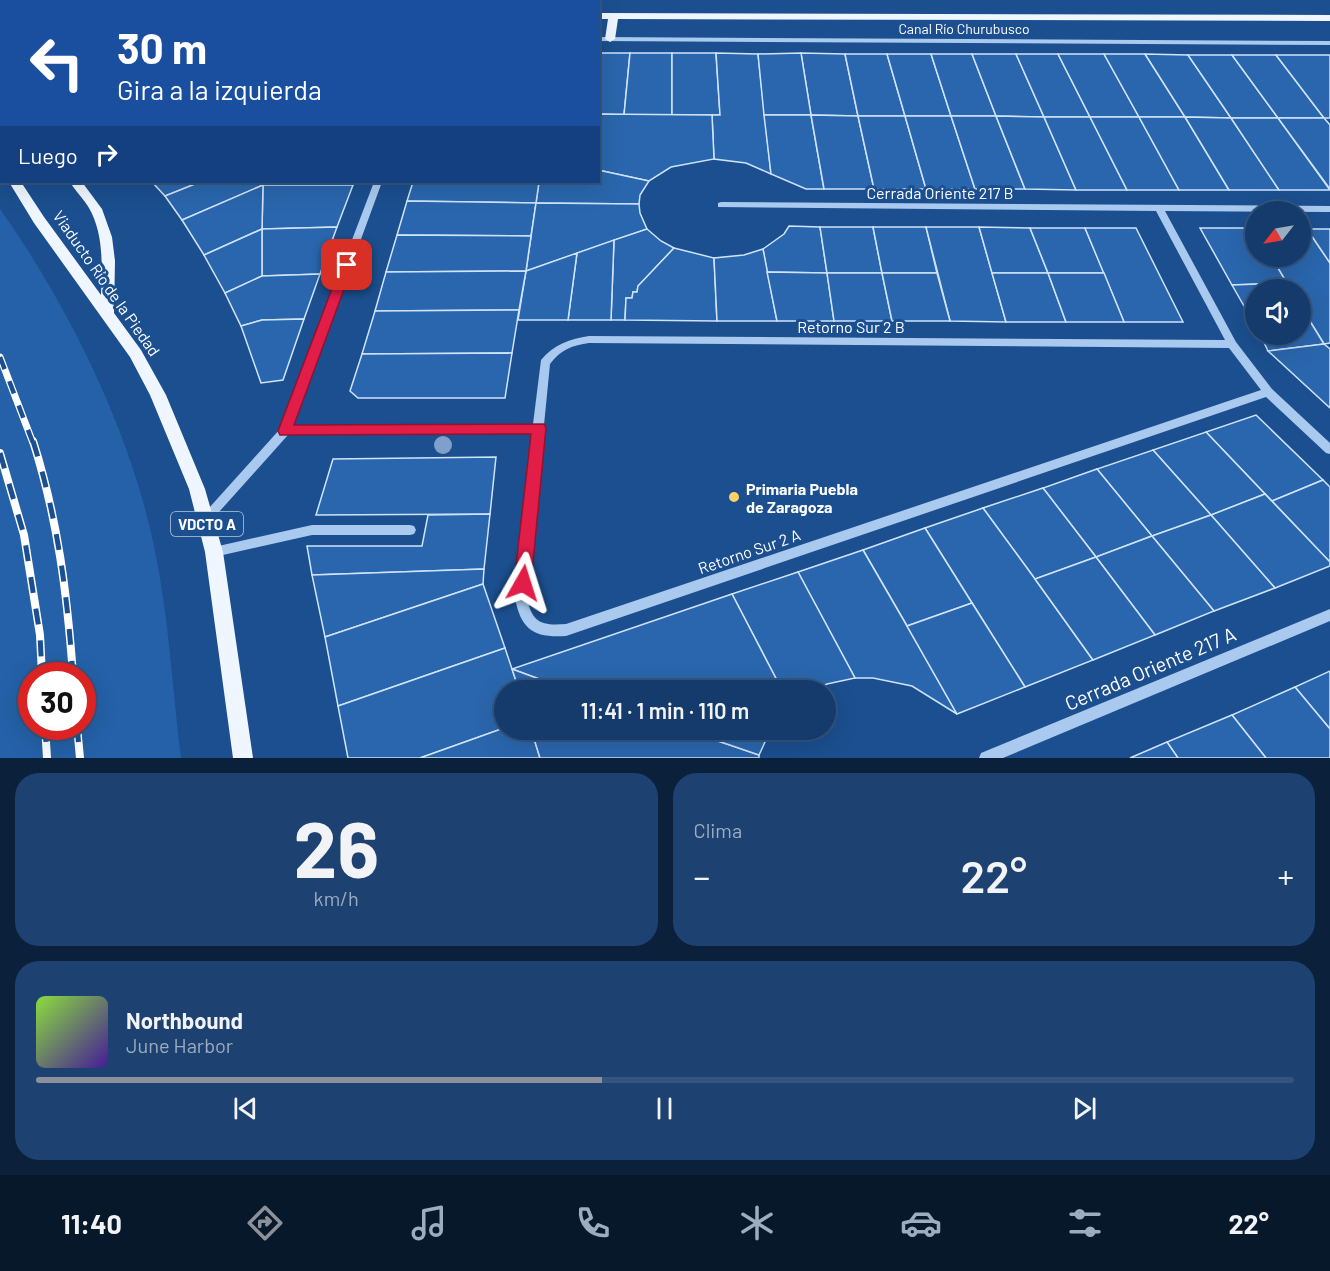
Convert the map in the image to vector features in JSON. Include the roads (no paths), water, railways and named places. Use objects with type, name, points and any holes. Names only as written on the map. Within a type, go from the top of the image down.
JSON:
[{"type":"main road","name":"Canal Río Churubusco","points":[[600,16],[1329,19]]},
{"type":"main road","points":[[610,39],[614,16]]},
{"type":"main road","name":"Viaducto Río de la Piedad","points":[[16,183],[39,220],[136,354],[158,395],[197,489],[214,552],[243,758]]},
{"type":"main road","points":[[77,183],[97,211],[105,230],[109,255],[107,312]]},
{"type":"street","name":"Canal Río Churubusco","points":[[600,39],[1330,43]]},
{"type":"street","points":[[206,518],[285,431],[378,183]]},
{"type":"street","name":"Cerrada Oriente 217 B","points":[[721,206],[1330,209]]},
{"type":"street","points":[[1159,208],[1232,344],[1268,392],[1330,450]]},
{"type":"street","name":"Retorno Sur 2 B","points":[[538,428],[545,363],[551,353],[561,347],[586,340],[1232,344]]},
{"type":"street","name":"Retorno Sur 2 A","points":[[538,428],[521,597],[523,611],[528,621],[536,628],[548,632],[566,630],[585,624],[1268,392]]},
{"type":"street","points":[[285,431],[538,428]]},
{"type":"street","points":[[214,552],[312,530],[410,530]]},
{"type":"street","name":"Cerrada Oriente 217 A","points":[[986,758],[1330,615]]},
{"type":"railway","points":[[0,357],[33,443]]},
{"type":"railway","points":[[33,441],[55,528],[68,615],[72,662]]},
{"type":"railway","points":[[0,453],[24,535],[40,635],[41,662]]},
{"type":"railway","points":[[46,740],[47,758]]},
{"type":"railway","points":[[78,740],[80,758]]},
{"type":"place","name":"Primaria Puebla de Zaragoza","points":[[734,497]]}]
